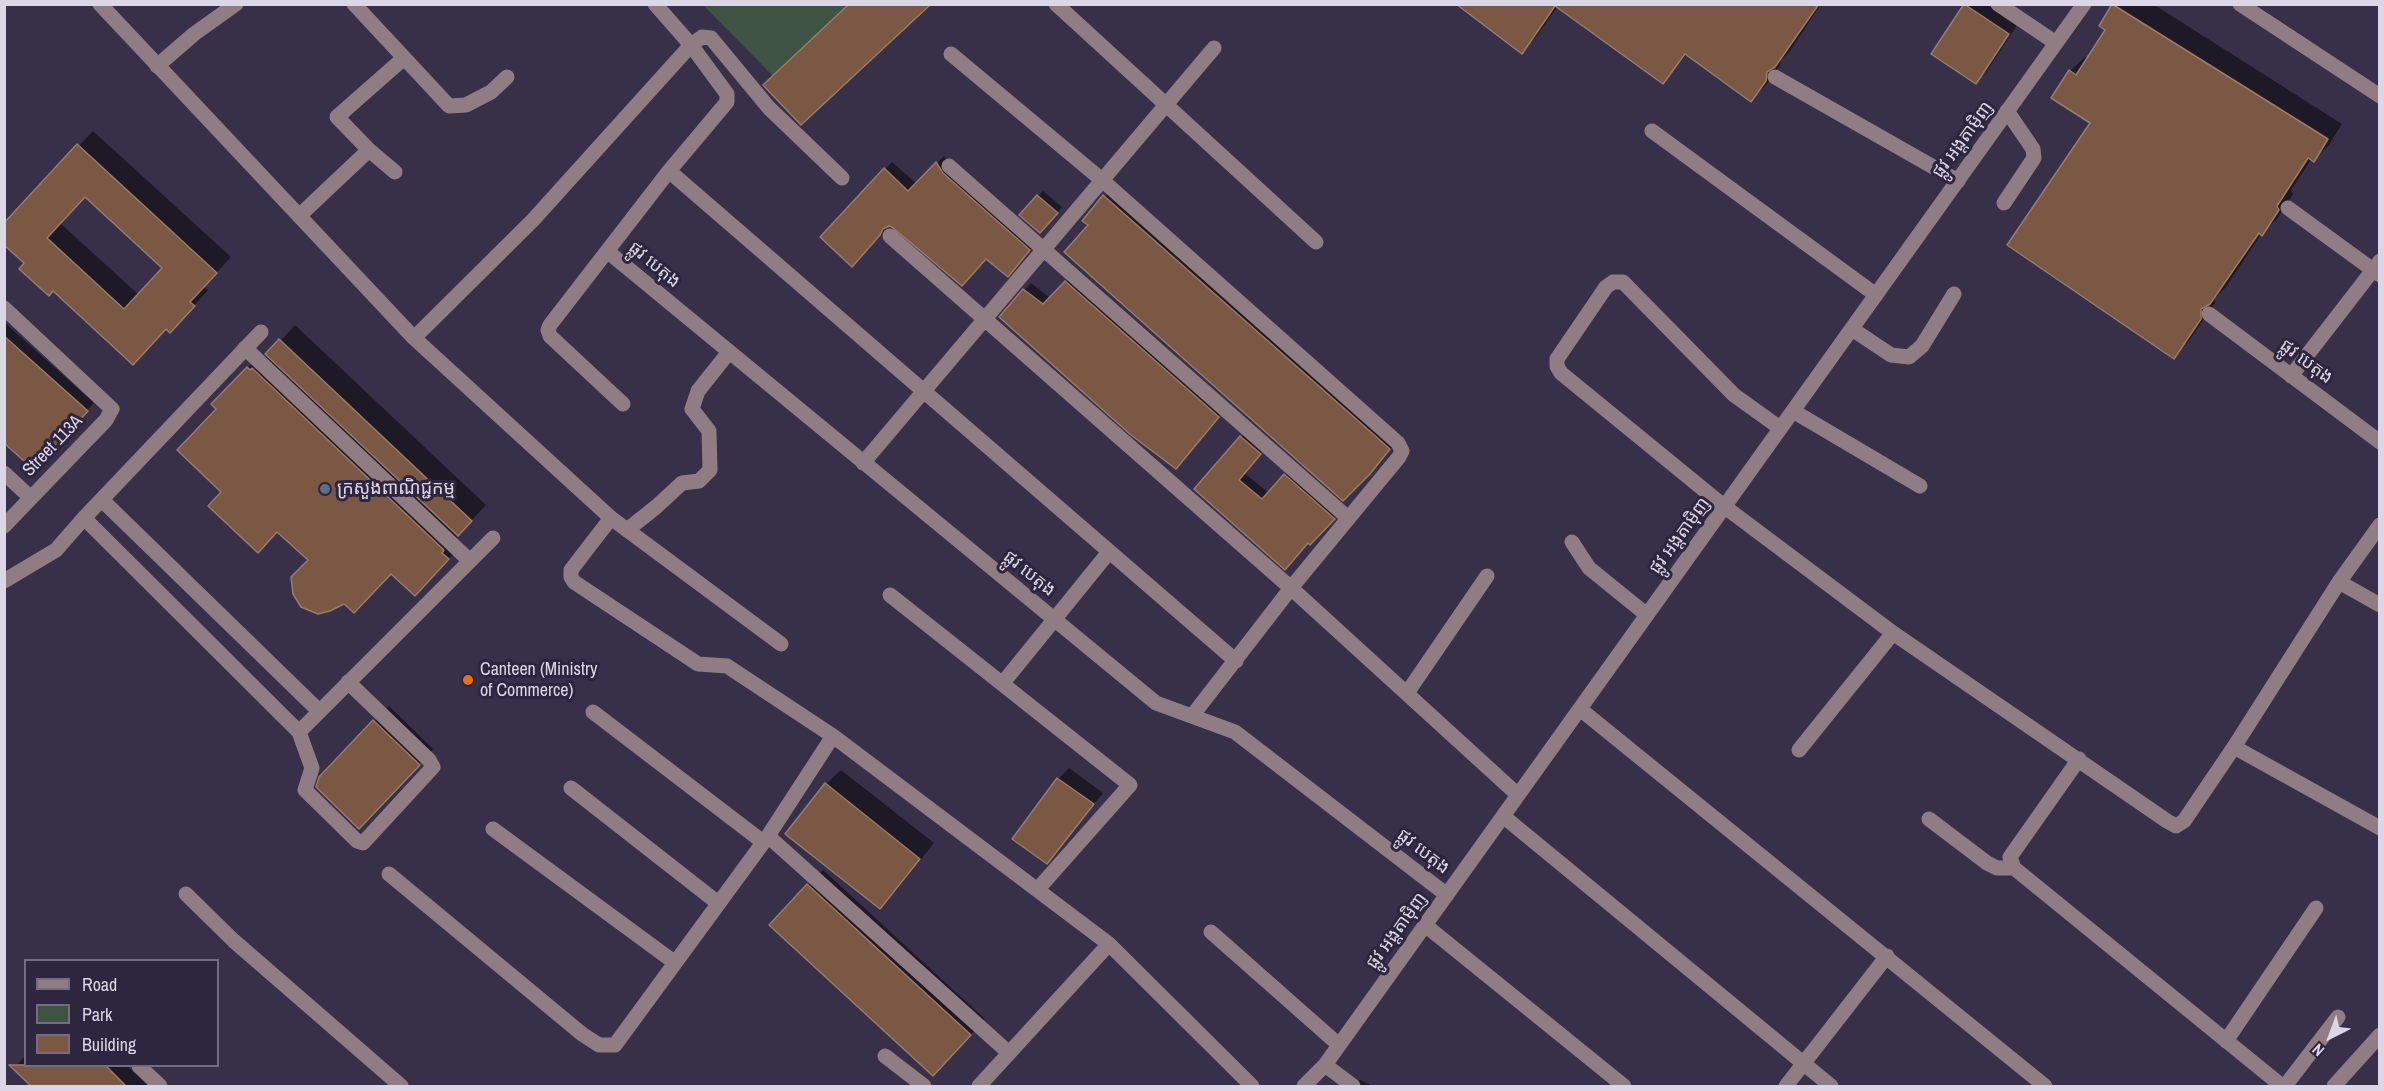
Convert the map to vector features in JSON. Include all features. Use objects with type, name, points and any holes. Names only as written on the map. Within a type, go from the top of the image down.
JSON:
[{"type":"street","points":[[100,4],[414,338],[611,518],[782,644]]},
{"type":"street","points":[[158,66],[194,34],[236,4]]},
{"type":"street","points":[[354,4],[449,106],[466,105],[491,92],[507,77]]},
{"type":"street","points":[[623,404],[550,336],[548,330],[669,171],[729,98],[691,45],[656,4]]},
{"type":"street","points":[[1056,4],[1316,242]]},
{"type":"street","points":[[1998,4],[2056,43]]},
{"type":"street","name":"ផ្លូវ អង្តតាម៉ិញ","points":[[1304,1086],[1325,1065],[2084,4]]},
{"type":"street","points":[[2240,4],[2379,96]]},
{"type":"street","points":[[414,338],[533,220],[691,45],[702,37],[711,38],[769,108],[842,178]]},
{"type":"street","points":[[863,463],[1214,48]]},
{"type":"street","points":[[951,54],[1102,180],[1398,443],[1402,451],[1291,588],[1192,716]]},
{"type":"street","points":[[395,171],[369,150],[337,117],[404,58]]},
{"type":"street","points":[[1775,77],[1958,181]]},
{"type":"street","points":[[2004,203],[2034,158],[2033,149],[2007,111]]},
{"type":"street","points":[[1652,131],[1876,295]]},
{"type":"street","points":[[299,216],[369,150]]},
{"type":"street","points":[[949,166],[1348,518]]},
{"type":"street","points":[[669,171],[1236,661]]},
{"type":"street","points":[[2288,208],[2377,269],[2291,376]]},
{"type":"street","points":[[890,236],[1291,588],[1518,795]]},
{"type":"street","name":"ផ្លូវ បេតុង","points":[[608,251],[1155,703],[1235,732],[1447,895]]},
{"type":"street","points":[[1780,428],[1727,389],[1623,282],[1613,282],[1606,287],[1557,359],[1557,366],[1561,373],[1725,507],[1893,633],[2176,826],[2184,821],[2234,747],[2339,582],[2379,525]]},
{"type":"street","points":[[1852,329],[1891,355],[1909,357],[1922,346],[1954,294]]},
{"type":"street","name":"Street 113A","points":[[4,308],[112,410],[106,420],[4,525]]},
{"type":"street","name":"ផ្លូវ បេតុង","points":[[2209,314],[2379,442]]},
{"type":"street","points":[[4,581],[56,550],[261,332]]},
{"type":"street","points":[[246,348],[470,561]]},
{"type":"street","points":[[627,530],[682,483],[699,481],[710,470],[709,431],[692,409],[698,391],[729,352]]},
{"type":"street","points":[[1793,411],[1920,486]]},
{"type":"street","points":[[4,473],[31,498]]},
{"type":"street","points":[[102,500],[319,711]]},
{"type":"street","points":[[84,518],[299,732],[312,768],[305,790],[357,841],[363,843],[433,767],[429,760],[348,682]]},
{"type":"street","points":[[611,518],[571,570],[574,582],[698,664],[728,666],[833,736],[1109,944],[1252,1086]]},
{"type":"street","points":[[299,732],[493,538]]},
{"type":"street","points":[[1572,542],[1589,568],[1647,615]]},
{"type":"street","points":[[1002,684],[1109,552]]},
{"type":"street","points":[[1407,693],[1487,576]]},
{"type":"street","points":[[2339,582],[2379,605]]},
{"type":"street","points":[[890,595],[1130,785],[1038,890]]},
{"type":"street","points":[[1799,750],[1893,633]]},
{"type":"street","points":[[1580,709],[2045,1086]]},
{"type":"street","points":[[594,712],[766,839],[1009,1053]]},
{"type":"street","points":[[389,874],[582,1034],[600,1045],[615,1046],[674,962],[766,839],[833,736]]},
{"type":"street","points":[[2234,747],[2379,828]]},
{"type":"street","points":[[2079,759],[2010,857],[2014,868],[2283,1086],[2338,1017]]},
{"type":"street","points":[[571,788],[718,903]]},
{"type":"street","points":[[1503,816],[1831,1086]]},
{"type":"street","points":[[1929,819],[1987,863],[1997,868],[2014,868]]},
{"type":"street","points":[[493,829],[674,962]]},
{"type":"street","points":[[186,894],[234,941],[402,1086]]},
{"type":"street","points":[[2226,1041],[2316,908]]},
{"type":"street","points":[[1425,925],[1624,1086]]},
{"type":"street","points":[[1211,932],[1339,1045]]},
{"type":"street","points":[[979,1086],[1109,944]]},
{"type":"street","points":[[1786,1086],[1887,956]]},
{"type":"street","points":[[2334,1086],[2379,1035]]},
{"type":"street","points":[[885,1056],[924,1086]]},
{"type":"street","points":[[1325,1065],[1353,1086]]},
{"type":"street","points":[[141,1067],[160,1086]]},
{"type":"green space","points":[[703,5],[847,5],[773,76]]},
{"type":"building","points":[[849,4],[931,4],[801,125],[763,85]]},
{"type":"building","points":[[1456,4],[1819,4],[1775,67],[1767,72],[1766,81],[1751,102],[1685,54],[1663,84],[1555,6],[1522,54]]},
{"type":"building","points":[[1964,4],[2009,34],[1976,84],[1931,54]]},
{"type":"building","points":[[2112,4],[2328,139],[2314,162],[2308,158],[2277,206],[2279,210],[2262,236],[2259,233],[2210,304],[2201,309],[2201,319],[2174,359],[2007,245],[2090,123],[2051,98],[2069,70],[2076,75],[2105,30],[2099,26]]},
{"type":"building","points":[[77,144],[217,273],[190,302],[195,306],[170,333],[166,329],[133,365],[53,291],[49,296],[19,269],[24,263],[4,245],[4,223]],"holes":[[[85,197],[162,268],[124,309],[47,238]]]},
{"type":"building","points":[[936,162],[943,173],[1030,250],[1008,277],[986,259],[962,286],[889,226],[883,229],[852,267],[820,237],[884,168],[908,191]]},
{"type":"building","points":[[1037,195],[1058,213],[1040,233],[1019,215]]},
{"type":"building","points":[[1103,195],[1390,449],[1370,474],[1343,501],[1064,252],[1088,225],[1082,221]]},
{"type":"building","points":[[1065,281],[1219,417],[1176,469],[1131,435],[999,317],[1023,289],[1043,304]]},
{"type":"building","points":[[4,336],[88,411],[34,470],[4,443]]},
{"type":"building","points":[[279,339],[472,521],[458,536],[265,354]]},
{"type":"building","points":[[247,367],[250,370],[252,368],[444,550],[442,553],[449,559],[415,596],[391,574],[354,613],[344,604],[318,614],[301,607],[293,594],[291,577],[308,560],[277,532],[258,553],[208,506],[221,492],[177,450],[216,409],[211,404]]},
{"type":"building","points":[[1240,436],[1261,454],[1239,480],[1262,499],[1284,474],[1335,519],[1310,545],[1308,543],[1285,570],[1194,489]]},
{"type":"building","points":[[373,720],[420,765],[359,829],[316,787],[319,777]]},
{"type":"building","points":[[1057,778],[1094,804],[1047,864],[1012,839]]},
{"type":"building","points":[[825,783],[920,859],[880,909],[785,834]]},
{"type":"building","points":[[807,884],[971,1035],[933,1076],[769,925]]},
{"type":"building","points":[[9,1065],[107,1067],[126,1086],[31,1086]]},
{"type":"place","name":"ក្រសួងពាណិជ្ជកម្ម","points":[[325,489]]},
{"type":"place","name":"Canteen (Ministry of Commerce)","points":[[468,680]]}]
